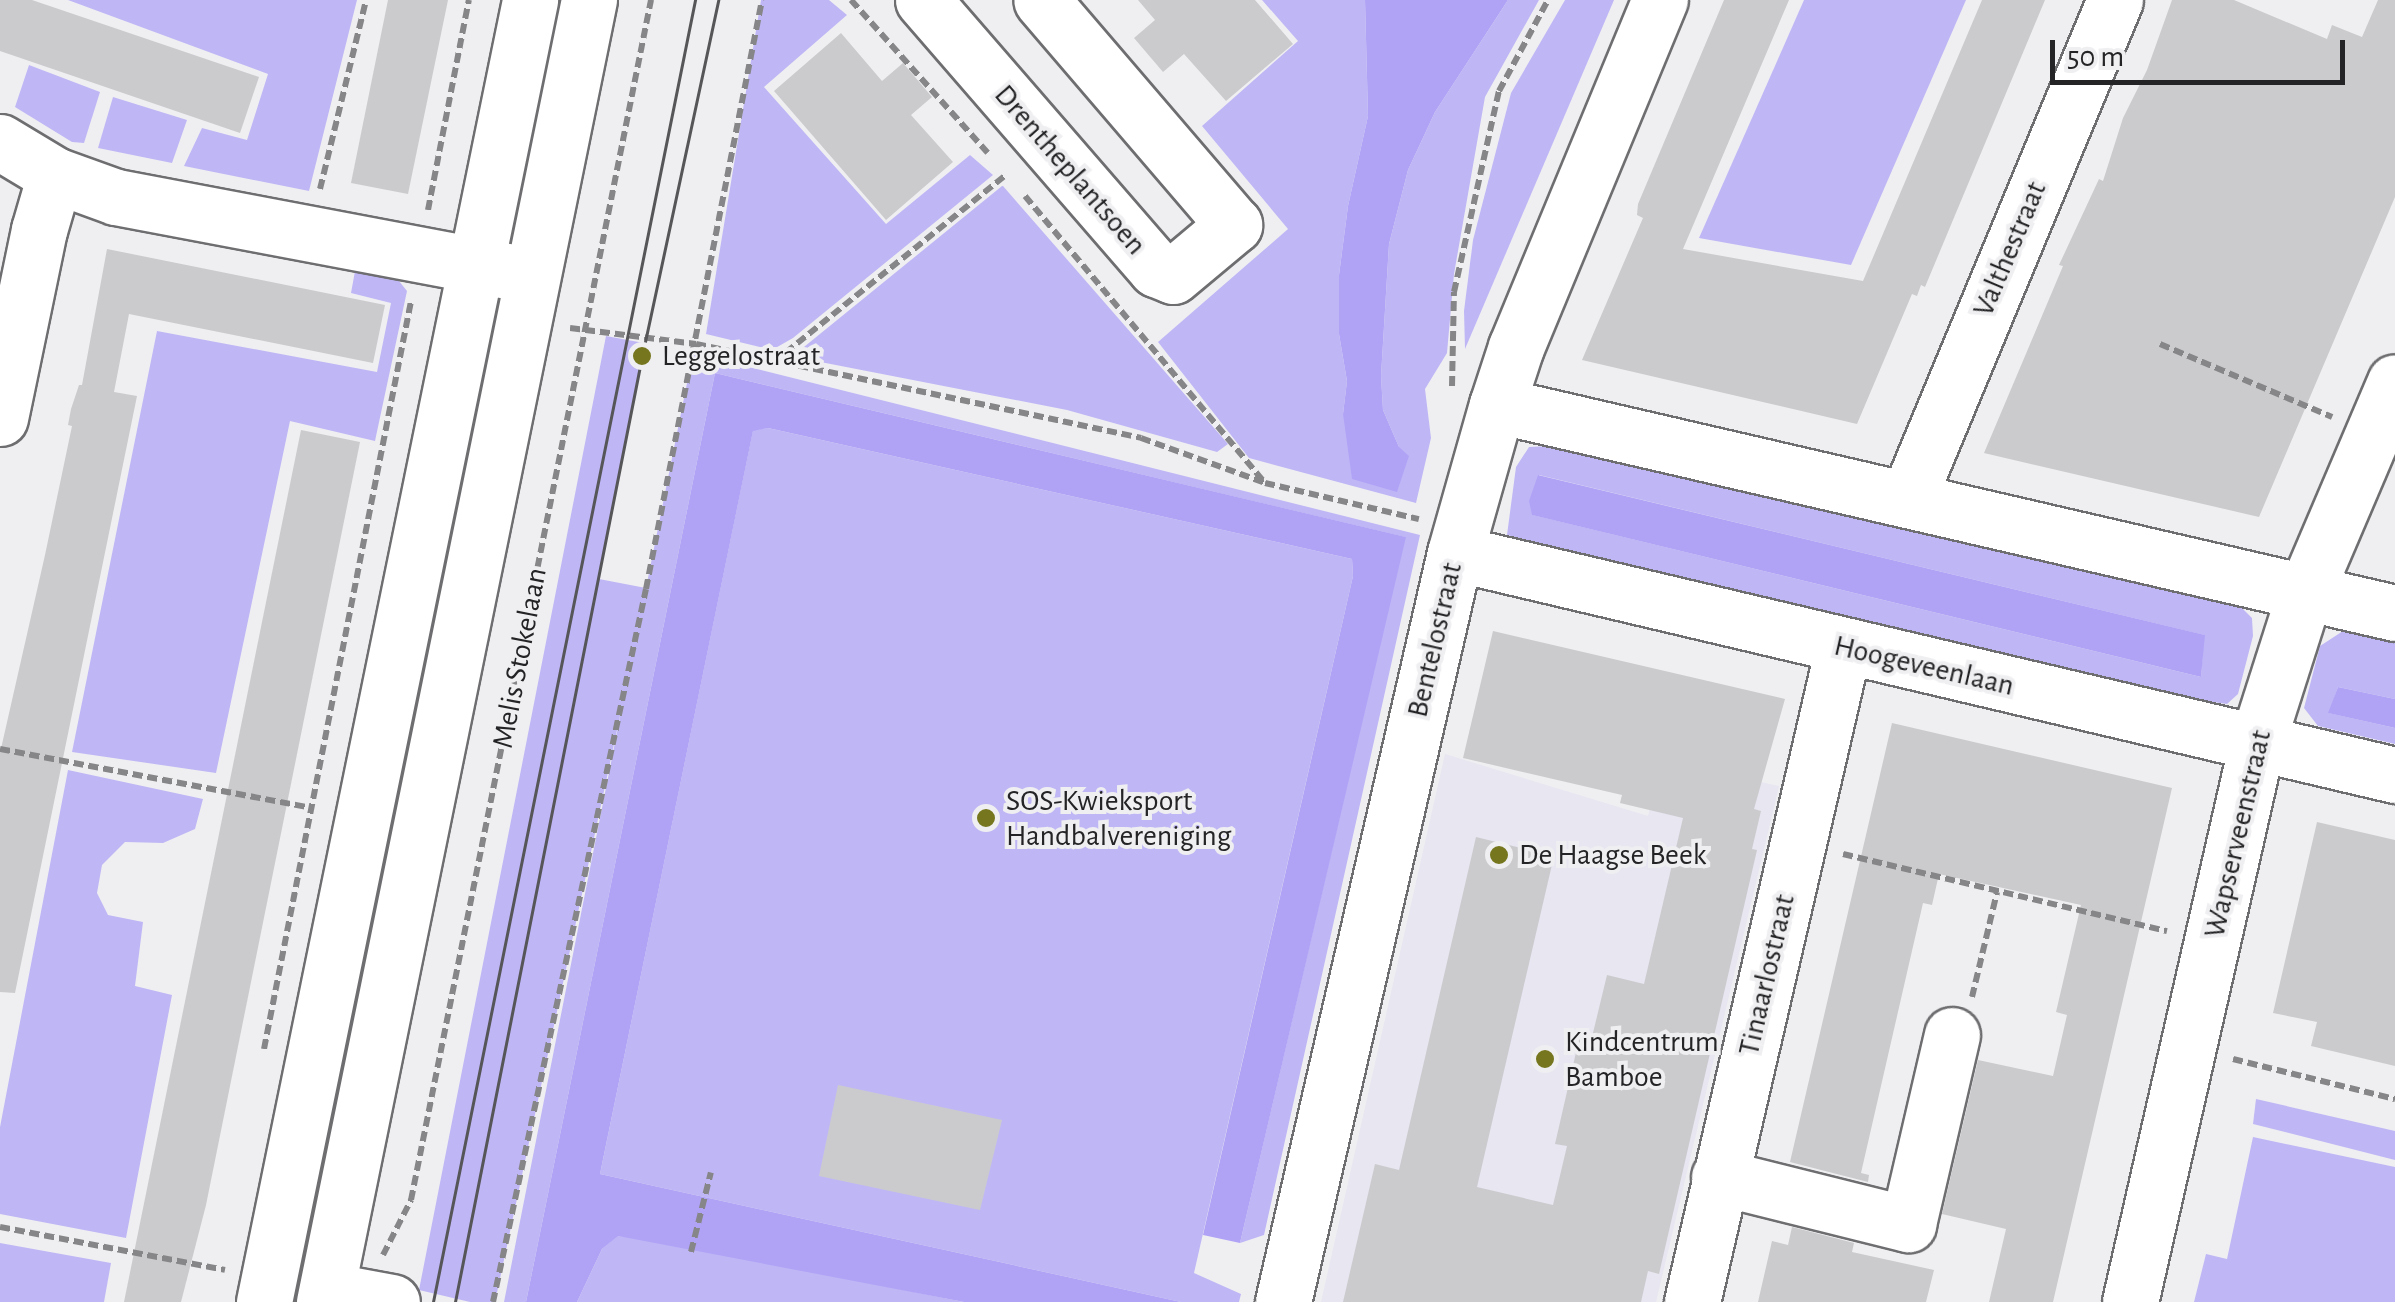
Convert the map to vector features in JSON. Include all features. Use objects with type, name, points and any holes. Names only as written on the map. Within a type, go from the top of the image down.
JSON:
[{"type":"street","points":[[239,1277],[471,286],[530,0]]},
{"type":"street","points":[[350,1297],[528,296],[589,0]]},
{"type":"street","name":"Drentheplantsoen","points":[[922,0],[1156,269],[1173,276],[1234,225],[1042,0]]},
{"type":"street","name":"Bentelostraat","points":[[1283,1302],[1455,553],[1497,405],[1516,347],[1660,0]]},
{"type":"street","name":"Valthestraat","points":[[1908,498],[2115,0]]},
{"type":"street","points":[[0,142],[56,176],[116,197],[418,256],[471,286],[528,296]]},
{"type":"street","points":[[0,418],[39,230],[56,176]]},
{"type":"street","points":[[1497,405],[2395,613]]},
{"type":"street","name":"Wapserveenstraat","points":[[2130,1302],[2257,743],[2305,592],[2376,409]]},
{"type":"street","name":"Hoogeveenlaan","points":[[1455,553],[1843,648],[2395,775]]},
{"type":"street","name":"Tinaarlostraat","points":[[1692,1302],[1843,648]]},
{"type":"street","points":[[1720,1177],[1908,1224],[1952,1035]]},
{"type":"path","points":[[309,234],[366,0]]},
{"type":"path","points":[[418,256],[469,0]]},
{"type":"path","name":"Melis Stokelaan","points":[[350,1297],[401,1228],[411,1200],[651,0]]},
{"type":"path","points":[[493,1302],[696,344],[762,0]]},
{"type":"path","points":[[851,0],[1007,174],[1265,483]]},
{"type":"path","points":[[1497,405],[1453,403],[1450,343],[1454,292],[1499,92],[1548,0]]},
{"type":"path","points":[[773,362],[1007,174]]},
{"type":"path","points":[[262,1058],[412,295],[471,286]]},
{"type":"path","points":[[528,296],[586,332],[632,333],[696,344],[1141,438],[1265,483],[1419,519],[1455,553]]},
{"type":"path","points":[[2160,344],[2376,409]]},
{"type":"path","points":[[0,749],[311,808]]},
{"type":"path","points":[[1832,852],[2213,941]]},
{"type":"path","points":[[1952,1035],[1965,1025],[1998,892]]},
{"type":"path","points":[[2188,1048],[2395,1099]]},
{"type":"path","points":[[691,1252],[711,1172]]},
{"type":"path","points":[[0,1226],[239,1277]]},
{"type":"shaded area","points":[[68,0],[357,0],[309,191],[184,166],[202,128],[247,140],[268,74]]},
{"type":"shaded area","points":[[761,0],[829,0],[847,15],[764,87],[886,224],[970,155],[993,175],[793,338],[772,350],[706,334]]},
{"type":"shaded area","points":[[1262,0],[1365,0],[1368,116],[1348,206],[1339,275],[1339,334],[1347,381],[1343,414],[1399,447],[1383,410],[1381,376],[1389,244],[1408,170],[1435,112],[1508,0],[1539,0],[1485,97],[1454,274],[1447,353],[1425,389],[1431,438],[1416,503],[1249,458],[1158,342],[1288,229],[1202,126],[1298,41]]},
{"type":"shaded area","points":[[1365,0],[1508,0],[1435,112],[1408,170],[1389,244],[1381,376],[1383,410],[1399,447],[1409,456],[1397,492],[1352,479],[1343,414],[1347,381],[1339,334],[1339,275],[1348,206],[1368,116]]},
{"type":"shaded area","points":[[1565,0],[1614,0],[1465,349],[1464,311],[1473,240],[1511,93]]},
{"type":"shaded area","points":[[1804,0],[1966,0],[1851,265],[1699,238]]},
{"type":"shaded area","points":[[29,65],[100,92],[84,143],[72,142],[15,107]]},
{"type":"shaded area","points":[[113,97],[187,120],[172,163],[98,148]]},
{"type":"shaded area","points":[[1003,186],[1228,444],[1217,452],[1067,410],[805,359],[799,351]]},
{"type":"shaded area","points":[[355,271],[399,281],[407,291],[375,441],[290,421],[216,773],[72,752],[157,331],[377,372],[391,303],[351,293]]},
{"type":"shaded area","points":[[606,336],[644,343],[599,579],[646,588],[693,353],[1420,535],[1264,1235],[1240,1243],[1405,537],[715,373],[526,1302],[504,1302],[623,702],[495,1302],[470,1302],[419,1290]]},
{"type":"shaded area","points":[[715,373],[1406,537],[1240,1243],[1203,1235],[1353,576],[1352,559],[768,428],[753,431],[600,1174],[1181,1302],[964,1302],[618,1236],[602,1249],[577,1302],[526,1302]]},
{"type":"shaded area","name":"SOS-Kwieksport Handbalvereniging","points":[[768,428],[1352,559],[1353,576],[1194,1273],[1241,1294],[1239,1302],[1181,1302],[600,1174],[753,430]]},
{"type":"shaded area","points":[[1550,446],[2238,604],[2252,618],[2253,636],[2238,694],[2227,704],[2206,701],[2202,715],[1507,535],[1516,467],[1529,447]],"holes":[[[1539,475],[2204,635],[2201,677],[1533,515]]]},
{"type":"shaded area","points":[[1538,475],[2205,635],[2201,677],[1532,515],[1529,501]]},
{"type":"shaded area","points":[[2343,631],[2395,643],[2395,699],[2338,687],[2329,713],[2395,728],[2395,744],[2318,726],[2304,708],[2320,646]]},
{"type":"shaded area","points":[[2338,687],[2395,699],[2395,728],[2328,713]]},
{"type":"shaded area","name":"Kindcentrum Bamboe","points":[[1445,754],[1648,816],[1662,761],[1779,786],[1656,1302],[1321,1302]]},
{"type":"shaded area","points":[[68,770],[203,799],[195,829],[163,843],[125,842],[102,865],[97,893],[108,915],[143,922],[135,986],[172,995],[126,1238],[0,1214],[0,1127]]},
{"type":"shaded area","points":[[2256,1099],[2395,1131],[2395,1160],[2253,1124]]},
{"type":"shaded area","points":[[2253,1137],[2395,1167],[2395,1302],[2194,1302],[2206,1254],[2227,1259]]},
{"type":"shaded area","points":[[617,1236],[639,1237],[964,1302],[577,1302],[602,1249]]},
{"type":"shaded area","points":[[0,1243],[111,1263],[104,1302],[0,1302]]},
{"type":"building","points":[[0,0],[32,0],[259,77],[240,133],[0,51]]},
{"type":"building","points":[[388,0],[448,0],[408,194],[351,183]]},
{"type":"building","points":[[1138,0],[1255,0],[1293,44],[1226,101],[1184,54],[1163,72],[1134,38],[1155,20]]},
{"type":"building","points":[[1724,0],[1789,0],[1683,249],[1863,281],[1982,0],[2045,0],[1925,287],[1921,285],[1917,296],[1912,294],[1857,424],[1582,360],[1643,218],[1637,215],[1638,204]]},
{"type":"building","points":[[2172,0],[2234,0],[2327,39],[2332,25],[2362,37],[2378,0],[2395,0],[2395,197],[2259,517],[1984,453],[2063,266],[2059,265],[2099,179],[2103,181],[2123,118],[2147,70]]},
{"type":"building","points":[[841,33],[882,81],[903,63],[932,97],[911,115],[953,162],[886,220],[774,91]]},
{"type":"building","points":[[107,249],[385,305],[373,363],[129,314],[114,392],[137,396],[15,993],[0,992],[0,753],[72,426],[68,425],[71,409],[82,385]]},
{"type":"building","points":[[301,430],[360,442],[206,1205],[181,1302],[124,1302]]},
{"type":"building","name":"Kindcentrum Bamboe","points":[[1493,631],[1785,699],[1754,809],[1761,811],[1752,849],[1757,850],[1659,1274],[1648,1271],[1641,1302],[1343,1302],[1375,1164],[1399,1170],[1476,837],[1554,856],[1477,1187],[1553,1205],[1567,1146],[1555,1144],[1580,1035],[1592,1037],[1607,975],[1644,984],[1683,818],[1620,803],[1622,795],[1463,758]]},
{"type":"building","points":[[1892,723],[2172,788],[2053,1302],[1989,1302],[2006,1229],[1942,1214],[1978,1060],[2053,1076],[2067,1015],[2056,1012],[2081,905],[1939,874],[1932,905],[1923,903],[1861,1173],[1869,1175],[1868,1182],[1790,1162]]},
{"type":"building","points":[[2317,822],[2395,840],[2395,1066],[2311,1046],[2317,1022],[2273,1013]]},
{"type":"building","points":[[838,1085],[1002,1120],[980,1210],[819,1176]]},
{"type":"building","points":[[1792,1227],[1854,1243],[1852,1252],[1934,1270],[1926,1302],[1758,1302],[1772,1241],[1788,1245]]},
{"type":"tram line","points":[[433,1302],[695,0]]},
{"type":"tram line","points":[[455,1302],[642,356],[718,0]]},
{"type":"place","name":"Leggelostraat","points":[[642,356]]},
{"type":"place","name":"SOS-Kwieksport Handbalvereniging","points":[[986,818]]},
{"type":"place","name":"De Haagse Beek","points":[[1499,855]]},
{"type":"place","name":"Kindcentrum Bamboe","points":[[1545,1059]]}]
